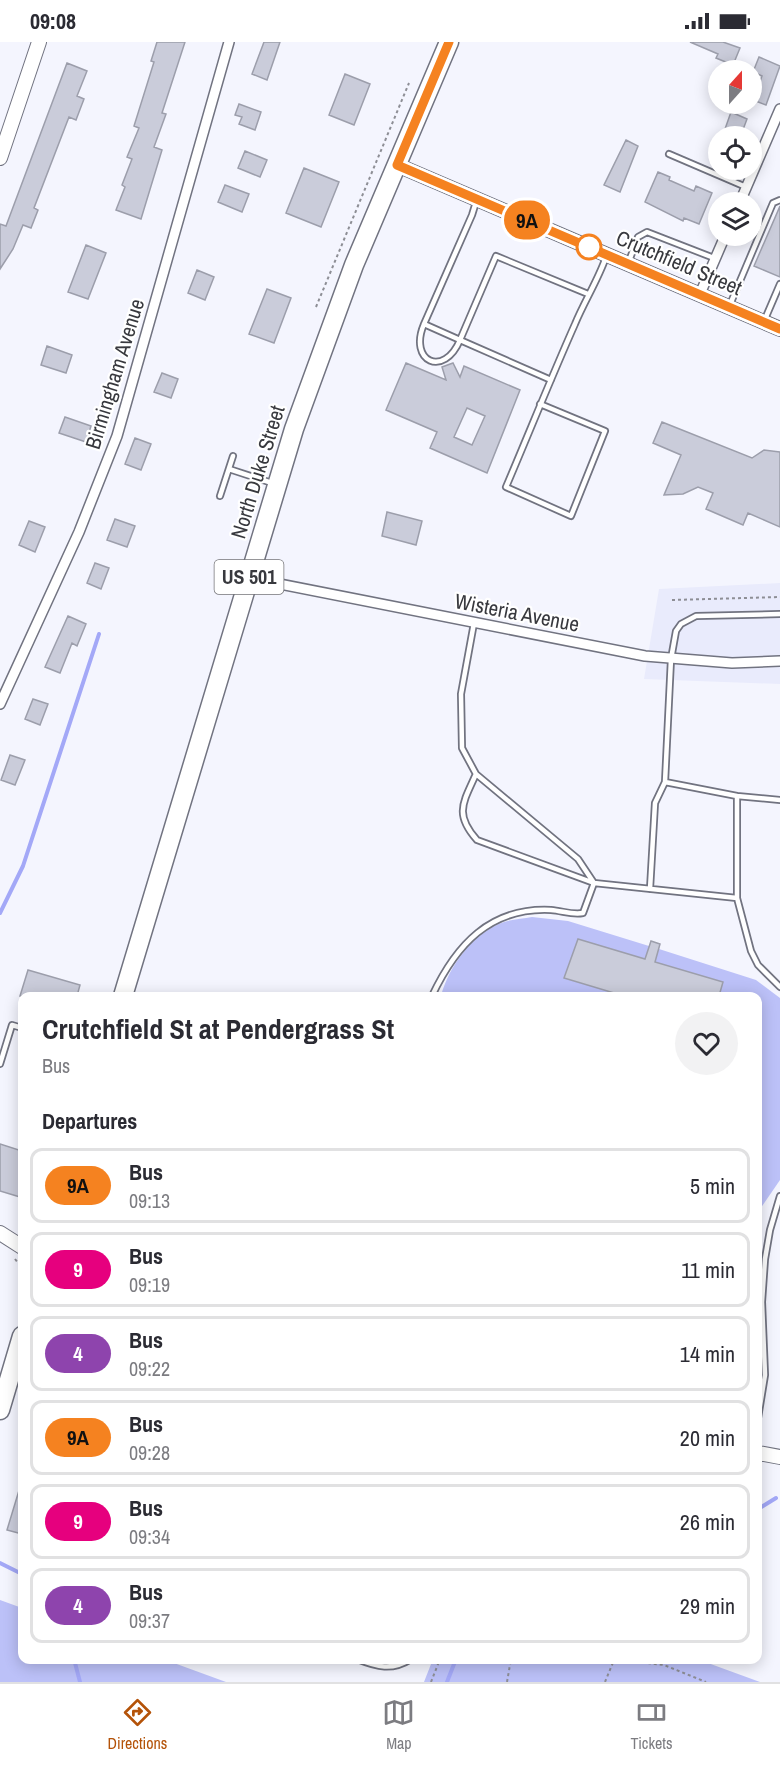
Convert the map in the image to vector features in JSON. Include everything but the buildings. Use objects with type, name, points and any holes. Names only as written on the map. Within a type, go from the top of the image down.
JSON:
[{"type":"highway","name":"North Duke Street","points":[[124,992],[277,485],[320,353],[449,42]]},
{"type":"highway","points":[[0,1410],[18,1349]]},
{"type":"street","points":[[0,158],[39,42]]},
{"type":"street","name":"Birmingham Avenue","points":[[0,704],[79,532],[117,436],[229,42]]},
{"type":"street","points":[[745,192],[780,109]]},
{"type":"street","name":"Crutchfield Street","points":[[397,165],[780,328]]},
{"type":"street","points":[[700,294],[721,246]]},
{"type":"street","name":"Wisteria Avenue","points":[[249,578],[604,649],[671,659],[732,663],[780,661]]},
{"type":"street","points":[[0,1233],[18,1244]]},
{"type":"street","points":[[762,1454],[780,1456]]},
{"type":"lane","points":[[669,154],[747,187]]},
{"type":"lane","points":[[477,199],[424,324],[418,343],[419,351],[432,361],[442,363],[450,359],[495,256],[588,294]]},
{"type":"lane","points":[[729,307],[773,203],[780,200]]},
{"type":"lane","points":[[628,263],[638,237],[647,232],[715,259]]},
{"type":"lane","points":[[540,404],[605,431],[571,516],[506,487],[540,404],[606,254]]},
{"type":"lane","points":[[764,321],[780,284]]},
{"type":"lane","points":[[424,324],[551,380]]},
{"type":"lane","points":[[220,496],[233,456]]},
{"type":"lane","points":[[229,469],[277,485]]},
{"type":"lane","points":[[650,888],[655,803],[665,782],[671,659],[676,631],[687,619],[696,616],[780,614]]},
{"type":"lane","points":[[474,623],[460,694],[462,748],[476,774],[578,859],[594,883]]},
{"type":"lane","points":[[476,774],[461,807],[465,826],[477,840],[594,883],[738,898]]},
{"type":"lane","points":[[665,782],[737,796],[780,800]]},
{"type":"lane","points":[[737,796],[738,898],[751,951],[758,965],[780,987]]},
{"type":"lane","points":[[434,992],[449,962],[463,944],[480,932],[498,920],[521,912],[552,910],[574,915],[583,914],[594,883]]},
{"type":"lane","points":[[0,1064],[12,1025],[18,1027]]},
{"type":"lane","points":[[762,1302],[765,1259],[770,1230],[780,1196]]},
{"type":"lane","points":[[762,1352],[765,1375],[762,1393]]},
{"type":"lane","points":[[370,1664],[377,1667],[398,1667],[403,1664]]},
{"type":"path","points":[[316,307],[409,83]]},
{"type":"path","points":[[672,600],[780,597]]},
{"type":"path","points":[[9,1255],[18,1261]]},
{"type":"path","points":[[430,1682],[438,1664]]},
{"type":"path","points":[[507,1682],[510,1664]]},
{"type":"path","points":[[605,1682],[612,1664]]},
{"type":"path","points":[[654,1664],[664,1665],[706,1682]]},
{"type":"shaded area","points":[[780,583],[780,684],[644,679],[659,589]]},
{"type":"shaded area","points":[[532,917],[568,921],[649,946],[651,941],[660,944],[659,949],[756,980],[780,998],[780,1180],[762,1206],[762,992],[442,992],[456,962],[473,942],[493,927],[511,920]]},
{"type":"shaded area","points":[[0,1600],[18,1607],[18,1664],[177,1664],[226,1682],[0,1682]]},
{"type":"shaded area","points":[[431,1664],[711,1664],[760,1682],[424,1682]]},
{"type":"waterway","points":[[0,913],[23,866],[99,634]]},
{"type":"waterway","points":[[762,1507],[776,1498]]},
{"type":"waterway","points":[[0,1563],[18,1572]]},
{"type":"waterway","points":[[75,1664],[80,1682]]},
{"type":"waterway","points":[[447,1682],[454,1664]]},
{"type":"bus line","name":"9A","points":[[449,42],[397,165],[780,329]]}]
